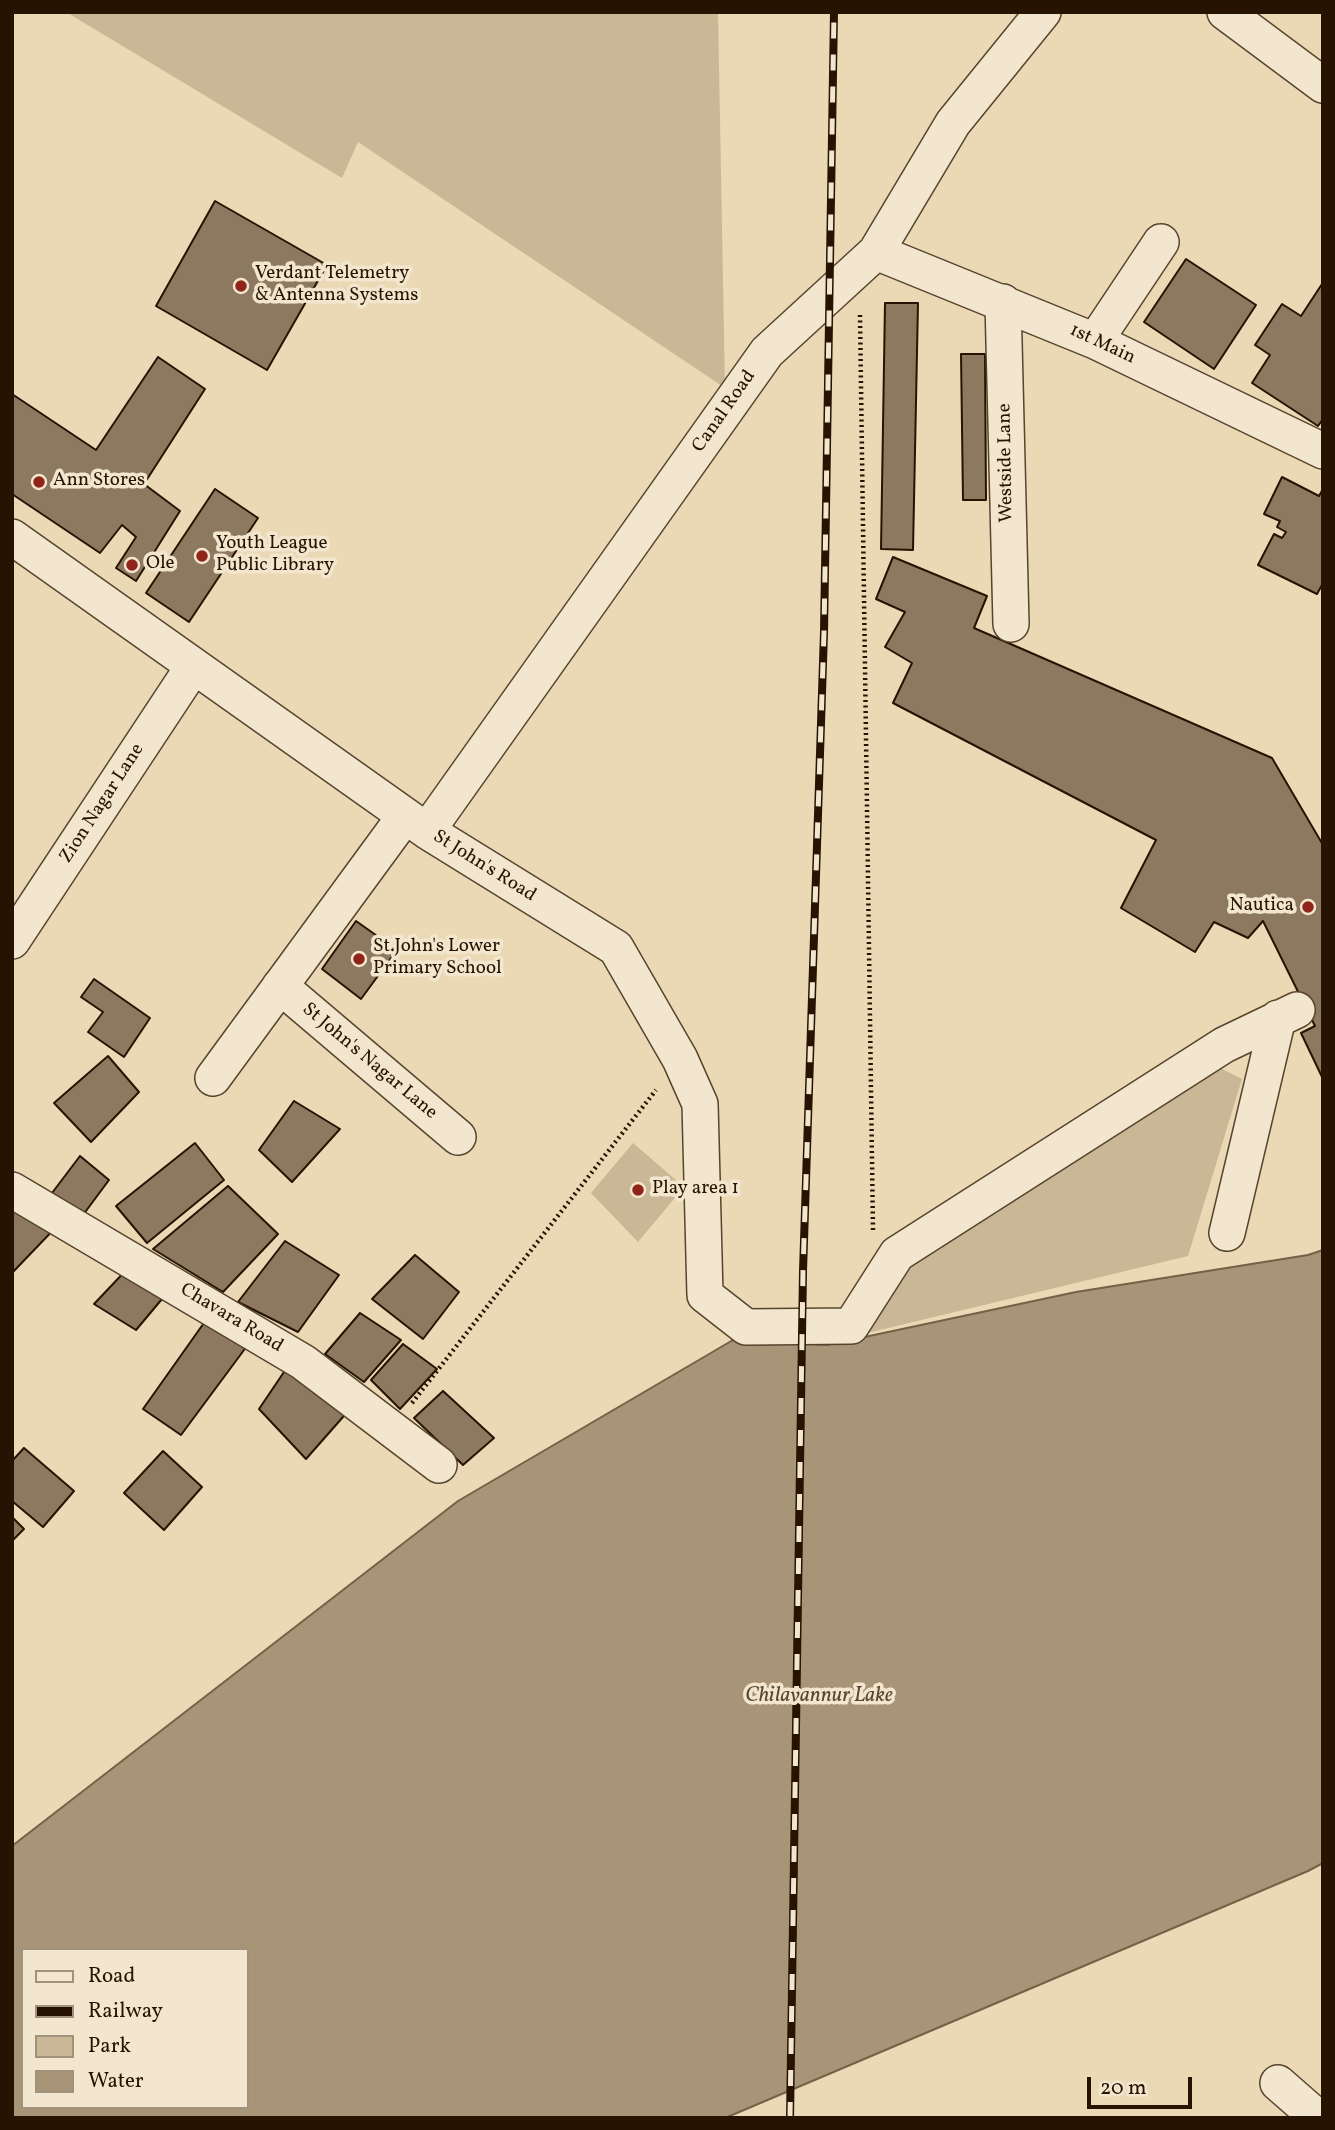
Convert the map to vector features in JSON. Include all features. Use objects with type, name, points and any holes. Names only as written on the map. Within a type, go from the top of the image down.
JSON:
[{"type":"street","name":"Canal Road","points":[[416,824],[767,352],[876,252],[953,123],[1043,12]]},
{"type":"street","points":[[1225,12],[1323,85]]},
{"type":"street","points":[[1095,341],[1161,242]]},
{"type":"street","name":"1st Main","points":[[876,252],[1095,341],[1323,451]]},
{"type":"street","name":"Westside Lane","points":[[1003,302],[1011,624]]},
{"type":"street","name":"St John's Road","points":[[12,537],[416,824],[616,948],[680,1059],[700,1104],[705,1296],[746,1327],[851,1326],[897,1254],[1224,1045],[1287,1014],[1227,1233]]},
{"type":"street","name":"Zion Nagar Lane","points":[[12,940],[193,667]]},
{"type":"street","points":[[213,1078],[280,986],[416,824]]},
{"type":"street","name":"St John's Nagar Lane","points":[[280,986],[458,1137]]},
{"type":"street","name":"Chavara Road","points":[[12,1190],[303,1362],[439,1465]]},
{"type":"street","points":[[1278,2083],[1318,2118]]},
{"type":"path","points":[[860,312],[873,1231]]},
{"type":"path","points":[[392,1429],[680,1059]]},
{"type":"green space","points":[[66,12],[718,12],[725,388],[358,142],[342,178]]},
{"type":"green space","points":[[1214,1065],[1242,1079],[1188,1256],[859,1335],[911,1267]]},
{"type":"green space","name":"Play area 1","points":[[633,1143],[684,1187],[638,1242],[591,1193]]},
{"type":"water","name":"Chilavannur Lake","points":[[1323,1250],[1323,1863],[725,2118],[12,2118],[12,1846],[458,1501],[733,1340],[827,1345],[1076,1292],[1308,1255]]},
{"type":"building","name":"Verdant Telemetry & Antenna Systems","points":[[215,201],[327,265],[267,370],[156,306]]},
{"type":"building","points":[[1186,259],[1256,305],[1214,369],[1144,322]]},
{"type":"building","points":[[1322,284],[1323,419],[1318,426],[1252,383],[1270,355],[1255,345],[1282,304],[1301,316]]},
{"type":"building","points":[[885,303],[918,303],[913,550],[881,549]]},
{"type":"building","points":[[961,354],[985,354],[986,500],[963,500]]},
{"type":"building","points":[[158,357],[205,389],[144,484],[180,511],[136,581],[116,568],[136,537],[122,525],[100,553],[12,494],[12,394],[96,450]]},
{"type":"building","points":[[1282,477],[1319,496],[1323,489],[1323,583],[1317,594],[1258,565],[1274,534],[1282,538],[1286,532],[1277,527],[1280,521],[1264,514]]},
{"type":"building","name":"Youth League Public Library","points":[[215,489],[258,518],[189,622],[146,593]]},
{"type":"building","points":[[893,557],[987,596],[974,628],[1272,758],[1323,845],[1323,1079],[1301,1033],[1315,1026],[1263,921],[1248,938],[1214,922],[1195,952],[1121,908],[1156,840],[893,703],[912,663],[885,647],[905,612],[876,599]]},
{"type":"building","name":"St.John's Lower Primary School","points":[[356,921],[397,950],[361,999],[322,969]]},
{"type":"building","points":[[94,979],[150,1018],[124,1057],[88,1032],[103,1012],[81,997]]},
{"type":"building","points":[[108,1056],[139,1092],[91,1142],[54,1103]]},
{"type":"building","points":[[294,1101],[340,1129],[292,1182],[259,1150]]},
{"type":"building","points":[[195,1143],[224,1180],[147,1243],[116,1206]]},
{"type":"building","points":[[80,1156],[109,1180],[83,1215],[52,1193]]},
{"type":"building","points":[[228,1186],[278,1234],[223,1292],[153,1249]]},
{"type":"building","points":[[12,1197],[59,1224],[12,1273]]},
{"type":"building","points":[[285,1241],[339,1275],[298,1332],[238,1302]]},
{"type":"building","points":[[415,1255],[459,1292],[423,1339],[372,1299]]},
{"type":"building","points":[[130,1266],[167,1293],[136,1330],[94,1304]]},
{"type":"building","points":[[360,1313],[401,1340],[364,1382],[325,1354]]},
{"type":"building","points":[[206,1320],[247,1346],[181,1435],[143,1409]]},
{"type":"building","points":[[403,1344],[437,1369],[400,1409],[371,1380]]},
{"type":"building","points":[[288,1366],[350,1409],[306,1459],[259,1409]]},
{"type":"building","points":[[443,1391],[494,1438],[463,1465],[414,1418]]},
{"type":"building","points":[[24,1448],[74,1491],[43,1527],[12,1501],[12,1461]]},
{"type":"building","points":[[163,1451],[202,1487],[164,1530],[124,1493]]},
{"type":"building","points":[[12,1517],[24,1529],[12,1541]]},
{"type":"railway","points":[[790,2118],[803,1271],[824,632],[834,12]]},
{"type":"place","name":"Verdant Telemetry & Antenna Systems","points":[[241,286]]},
{"type":"place","name":"Ann Stores","points":[[39,482]]},
{"type":"place","name":"Youth League Public Library","points":[[202,556]]},
{"type":"place","name":"Ole","points":[[132,565]]},
{"type":"place","name":"Nautica","points":[[1308,907]]},
{"type":"place","name":"St.John's Lower Primary School","points":[[359,959]]},
{"type":"place","name":"Play area 1","points":[[638,1190]]}]
